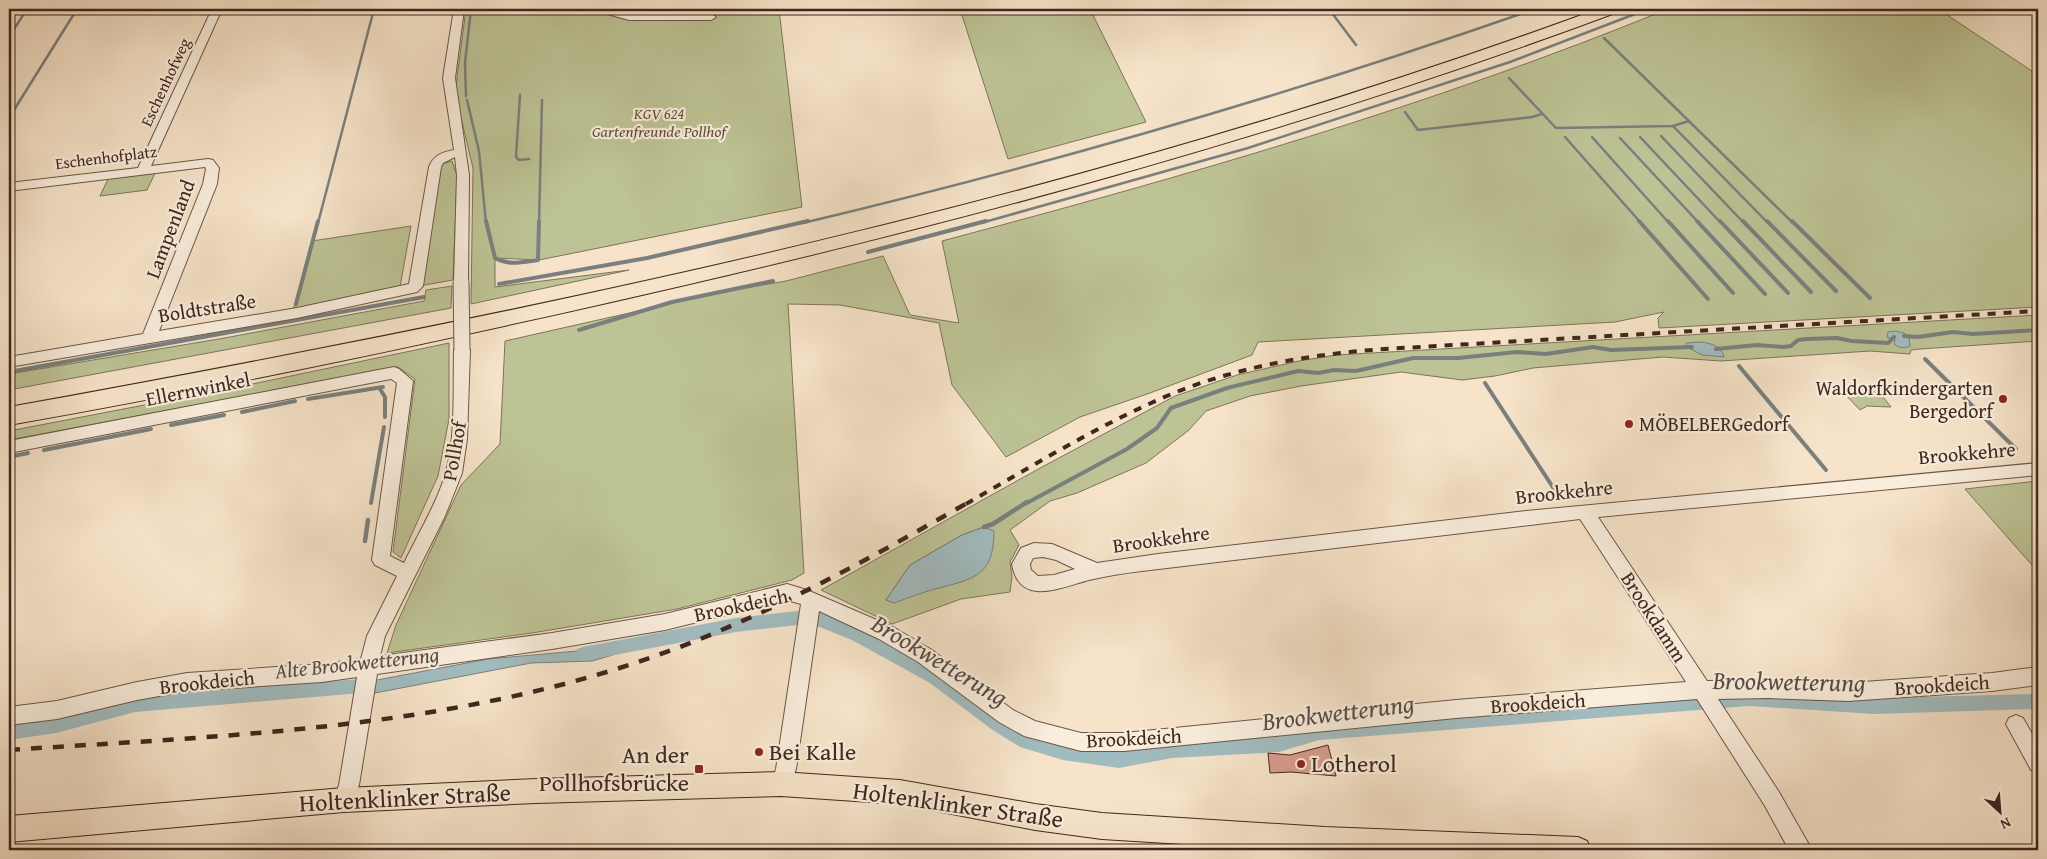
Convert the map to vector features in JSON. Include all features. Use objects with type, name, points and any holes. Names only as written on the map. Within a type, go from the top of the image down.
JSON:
[{"type":"highway","points":[[9,402],[286,351],[468,314],[630,279],[931,208],[1040,180],[1288,109],[1451,57],[1585,9]]},
{"type":"highway","points":[[9,416],[282,365],[448,331],[632,291],[937,218],[1048,189],[1296,117],[1472,60],[1612,9]]},
{"type":"main road","name":"Holtenklinker Straße","points":[[9,828],[344,800],[536,791],[782,784],[900,792],[1035,818],[1102,826],[1315,839],[1578,850]]},
{"type":"street","name":"Eschenhofweg","points":[[143,170],[218,9]]},
{"type":"street","points":[[459,9],[449,78],[461,152]]},
{"type":"street","points":[[601,9],[629,17],[642,18],[711,17]]},
{"type":"street","name":"Pollhof","points":[[344,800],[349,785],[368,668],[376,636],[436,516],[454,473],[459,438],[462,350],[461,282],[464,215],[461,152]]},
{"type":"street","name":"Boldtstraße","points":[[9,362],[297,313],[412,289],[416,286],[437,161],[448,155],[461,152]]},
{"type":"street","name":"Eschenhofplatz","points":[[9,187],[208,163]]},
{"type":"street","name":"Lampenland","points":[[149,338],[210,184],[213,168],[208,163]]},
{"type":"street","name":"Ellernwinkel","points":[[9,447],[394,373],[405,381],[381,560],[407,573]]},
{"type":"street","name":"Brookkehre","points":[[1096,571],[1342,538],[1584,512],[2038,469]]},
{"type":"street","name":"Brookdamm","points":[[1584,512],[1708,699],[1772,799],[1801,850]]},
{"type":"street","name":"Brookdeich","points":[[9,716],[57,710],[137,691],[187,682],[368,668],[552,641],[665,622],[787,592],[801,595],[810,614],[886,633],[925,656],[1006,716],[1031,729],[1065,740],[1082,742],[1124,742],[1456,709],[1708,699],[1768,689],[1848,692],[1983,683],[2038,676]]},
{"type":"street","points":[[782,784],[786,769],[810,614]]},
{"type":"street","points":[[2016,724],[2038,762]]},
{"type":"green space","name":"KGV 624 Gartenfreunde Pollhof","points":[[466,9],[779,9],[802,207],[539,260],[495,258],[495,287],[629,270],[471,304],[473,168],[455,93]]},
{"type":"green space","points":[[960,9],[1090,9],[1146,122],[1008,159]]},
{"type":"green space","points":[[1668,9],[1938,9],[2038,75],[2038,307],[1659,328],[1658,318],[1664,312],[1615,322],[1258,342],[1252,355],[1080,417],[1006,457],[952,385],[939,323],[840,305],[788,304],[804,573],[792,580],[677,609],[532,633],[387,653],[396,625],[461,485],[500,444],[505,341],[727,291],[786,281],[883,256],[910,315],[959,323],[942,241],[1126,191],[1309,137],[1490,77]]},
{"type":"green space","points":[[452,161],[457,176],[453,280],[419,286],[439,165]]},
{"type":"green space","points":[[156,171],[147,190],[100,196],[109,177]]},
{"type":"green space","points":[[411,226],[400,287],[293,310],[312,241]]},
{"type":"green space","points":[[452,286],[451,308],[9,390],[9,374],[219,339],[424,301],[426,290]]},
{"type":"green space","points":[[2038,315],[2038,341],[1920,349],[1911,350],[1910,354],[1870,351],[1721,361],[1663,357],[1533,368],[1495,376],[1462,380],[1401,372],[1301,386],[1250,396],[1206,411],[1189,430],[1146,463],[1077,493],[1050,501],[1010,530],[1019,545],[1010,562],[1012,577],[1010,592],[961,599],[892,624],[821,590],[1042,467],[1175,396],[1237,375],[1336,355]],"holes":[[[984,527],[993,531],[961,582],[886,600],[910,565],[962,535]]]},
{"type":"green space","points":[[449,343],[449,419],[438,476],[401,558],[393,552],[415,379],[398,367],[9,440],[9,431],[238,387]]},
{"type":"green space","points":[[1875,387],[1891,407],[1867,406],[1860,410],[1841,390]]},
{"type":"green space","points":[[2038,481],[2038,572],[1965,489]]},
{"type":"water","points":[[1888,332],[1904,333],[1909,338],[1910,346],[1905,348],[1899,347],[1894,344],[1895,340],[1887,337]]},
{"type":"water","points":[[1700,342],[1711,344],[1718,348],[1724,357],[1702,355],[1687,347],[1686,343]]},
{"type":"water","points":[[984,527],[994,531],[993,546],[990,558],[979,574],[894,603],[886,600],[910,565],[962,535]]},
{"type":"water","points":[[588,650],[623,652],[592,661],[531,663],[375,693],[377,680],[488,659]]},
{"type":"building","name":"Lotherol","points":[[1328,745],[1336,776],[1291,772],[1270,773],[1268,753],[1290,755]]},
{"type":"waterway","points":[[9,37],[27,9]]},
{"type":"waterway","points":[[9,118],[77,9]]},
{"type":"waterway","points":[[318,223],[374,9]]},
{"type":"waterway","points":[[466,96],[465,63],[471,9]]},
{"type":"waterway","points":[[1329,9],[1356,45]]},
{"type":"waterway","points":[[803,223],[1080,152],[1354,70],[1535,9]]},
{"type":"waterway","points":[[981,223],[1248,148],[1510,62],[1648,9]]},
{"type":"waterway","points":[[1604,38],[1689,121]]},
{"type":"waterway","points":[[1509,78],[1556,128],[1673,126]]},
{"type":"waterway","points":[[520,95],[516,157],[519,160],[529,159]]},
{"type":"waterway","points":[[467,100],[479,151],[486,223]]},
{"type":"waterway","points":[[539,223],[542,100]]},
{"type":"waterway","points":[[1405,112],[1418,130],[1532,117],[1542,114]]},
{"type":"waterway","points":[[1673,126],[1689,121]]},
{"type":"waterway","points":[[1689,121],[1793,223]]},
{"type":"waterway","points":[[1673,126],[1768,223]]},
{"type":"waterway","points":[[1661,136],[1744,223]]},
{"type":"waterway","points":[[1565,137],[1641,223]]},
{"type":"waterway","points":[[1592,137],[1669,223]]},
{"type":"waterway","points":[[1640,137],[1721,223]]},
{"type":"waterway","points":[[1620,138],[1699,223]]},
{"type":"waterway","points":[[296,304],[318,221]]},
{"type":"waterway","points":[[486,221],[495,258],[516,263],[538,260],[539,221]]},
{"type":"waterway","points":[[499,284],[647,258],[808,221]]},
{"type":"waterway","points":[[868,252],[986,221]]},
{"type":"waterway","points":[[1639,221],[1708,299]]},
{"type":"waterway","points":[[1668,221],[1733,293]]},
{"type":"waterway","points":[[1697,221],[1765,294]]},
{"type":"waterway","points":[[1720,221],[1788,293]]},
{"type":"waterway","points":[[1743,221],[1811,292]]},
{"type":"waterway","points":[[1767,221],[1836,291]]},
{"type":"waterway","points":[[1792,221],[1870,298]]},
{"type":"waterway","points":[[579,330],[672,302],[773,281]]},
{"type":"waterway","points":[[9,372],[424,297]]},
{"type":"waterway","points":[[1904,336],[1918,337],[1953,332],[1973,334],[2038,330]]},
{"type":"waterway","points":[[1716,349],[1757,345],[1783,347],[1791,346],[1798,340],[1807,339],[1837,338],[1852,341],[1888,343],[1894,337]]},
{"type":"waterway","points":[[1025,504],[1127,449],[1157,428],[1171,408],[1227,388],[1298,371],[1318,373],[1334,370],[1356,371],[1413,358],[1458,358],[1517,352],[1546,354],[1593,347],[1611,350],[1692,347]]},
{"type":"waterway","points":[[1925,359],[2016,449]]},
{"type":"waterway","points":[[1739,366],[1826,470]]},
{"type":"waterway","points":[[1485,383],[1556,492]]},
{"type":"waterway","points":[[308,399],[383,387]]},
{"type":"waterway","points":[[380,389],[385,397],[385,417]]},
{"type":"waterway","points":[[242,412],[295,401]]},
{"type":"waterway","points":[[171,425],[224,415]]},
{"type":"waterway","points":[[371,503],[384,427]]},
{"type":"waterway","points":[[44,450],[151,429]]},
{"type":"waterway","points":[[9,457],[28,453]]},
{"type":"waterway","points":[[984,527],[993,524],[1027,502]]},
{"type":"waterway","points":[[365,541],[368,520]]},
{"type":"waterway","name":"Brookwetterung","points":[[583,654],[736,625],[797,618],[818,619],[858,635],[936,678],[1000,725],[1026,741],[1063,752],[1119,760],[1172,750],[1279,744],[1319,732],[1749,698],[1874,706],[2038,702]]},
{"type":"waterway","name":"Alte Brookwetterung","points":[[9,732],[56,725],[135,704],[374,685]]},
{"type":"railway","points":[[966,504],[1068,445],[1174,393],[1225,375],[1304,358],[1385,349],[2038,311]]},
{"type":"railway","points":[[9,750],[245,734],[402,717],[556,686],[632,664],[720,631],[804,592],[969,502]]},
{"type":"place","name":"Waldorfkindergarten Bergedorf","points":[[2003,399]]},
{"type":"place","name":"MÖBELBERGedorf","points":[[1629,424]]},
{"type":"place","name":"Bei Kalle","points":[[759,752]]},
{"type":"place","name":"Lotherol","points":[[1301,764]]},
{"type":"place","name":"An der Pollhofsbrücke","points":[[699,769]]}]
